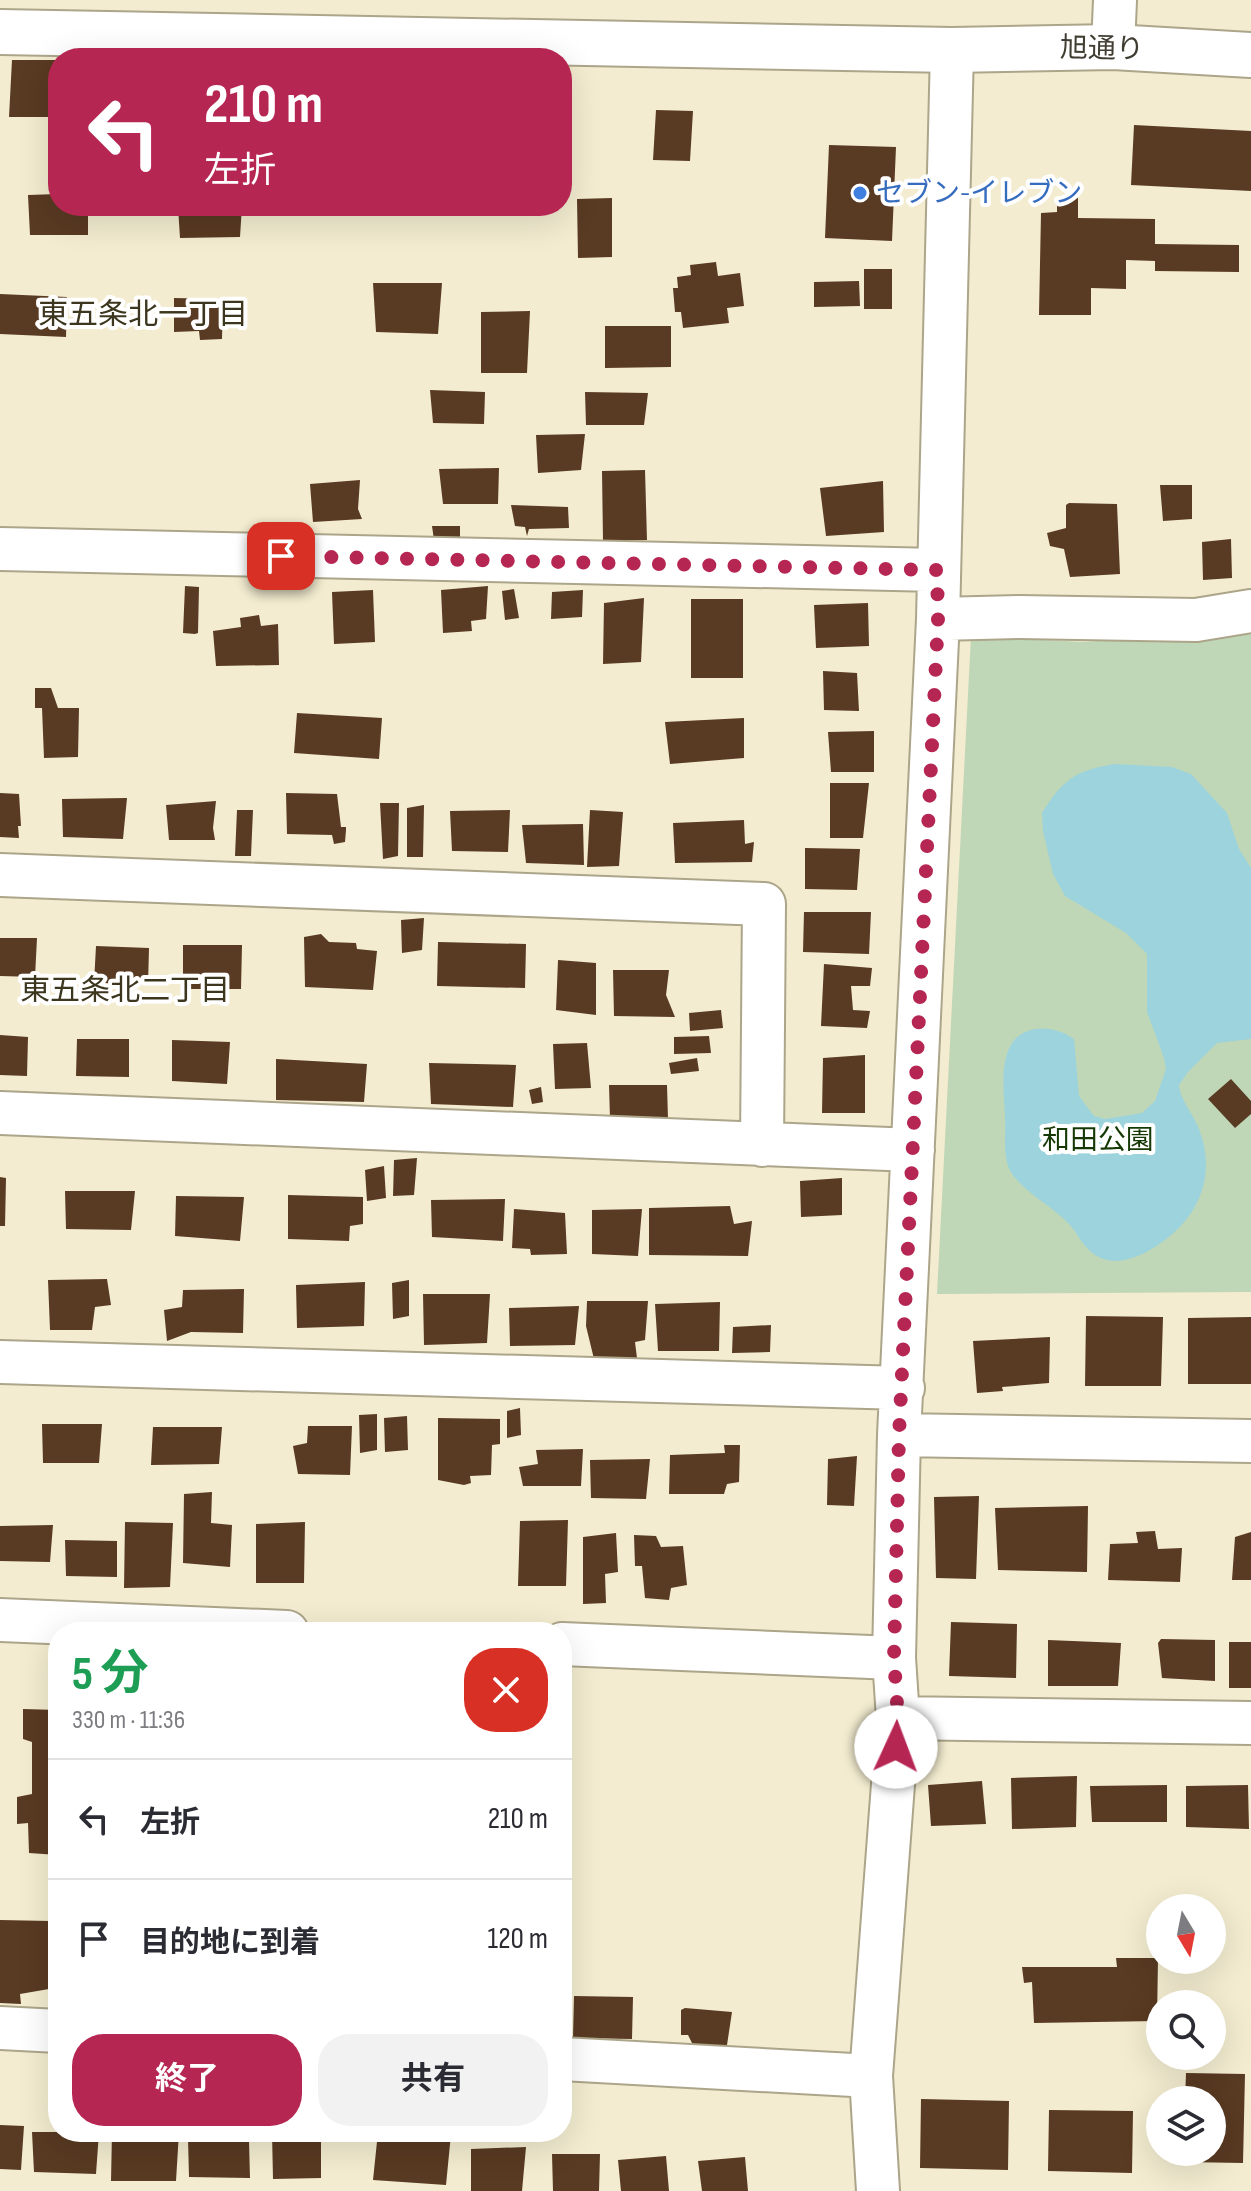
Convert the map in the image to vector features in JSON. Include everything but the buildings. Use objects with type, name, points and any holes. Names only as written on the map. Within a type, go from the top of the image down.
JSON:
[{"type":"street","points":[[1113,47],[1115,0]]},
{"type":"street","name":"旭通り","points":[[0,32],[952,50],[1113,47],[1251,55]]},
{"type":"street","points":[[878,2191],[871,2076],[898,1718],[894,1658],[899,1435],[938,619],[952,50]]},
{"type":"street","points":[[0,549],[937,570]]},
{"type":"street","points":[[938,619],[1196,620],[1251,611]]},
{"type":"street","points":[[0,875],[764,904],[762,1145]]},
{"type":"street","points":[[0,1113],[913,1150]]},
{"type":"street","points":[[0,1362],[903,1388]]},
{"type":"street","points":[[899,1435],[1251,1441]]},
{"type":"street","points":[[0,1620],[48,1622]]},
{"type":"street","points":[[572,1644],[894,1658]]},
{"type":"street","points":[[898,1718],[1251,1723]]},
{"type":"street","points":[[0,2028],[48,2030]]},
{"type":"street","points":[[572,2060],[871,2076]]},
{"type":"green space","name":"和田公園","points":[[1251,629],[1251,1292],[937,1294],[971,636],[1084,642]]},
{"type":"water","points":[[1115,764],[1172,767],[1191,774],[1227,813],[1239,849],[1251,868],[1251,1039],[1217,1043],[1179,1085],[1204,1146],[1205,1179],[1194,1209],[1158,1245],[1141,1255],[1113,1261],[1095,1255],[1069,1224],[1012,1174],[1006,1154],[1004,1078],[1013,1041],[1035,1029],[1050,1029],[1074,1039],[1079,1096],[1094,1116],[1105,1119],[1142,1113],[1155,1101],[1166,1069],[1147,1012],[1147,954],[1126,933],[1065,896],[1053,874],[1043,831],[1042,813],[1064,784],[1090,769]]},
{"type":"place","name":"セブン-イレブン","points":[[860,193]]},
{"type":"district","name":"東五条北一丁目","points":[[143,315]]},
{"type":"district","name":"東五条北二丁目","points":[[125,991]]},
{"type":"route","points":[[281,556],[937,570],[938,619],[899,1435],[894,1658],[898,1718],[896,1747]]}]
